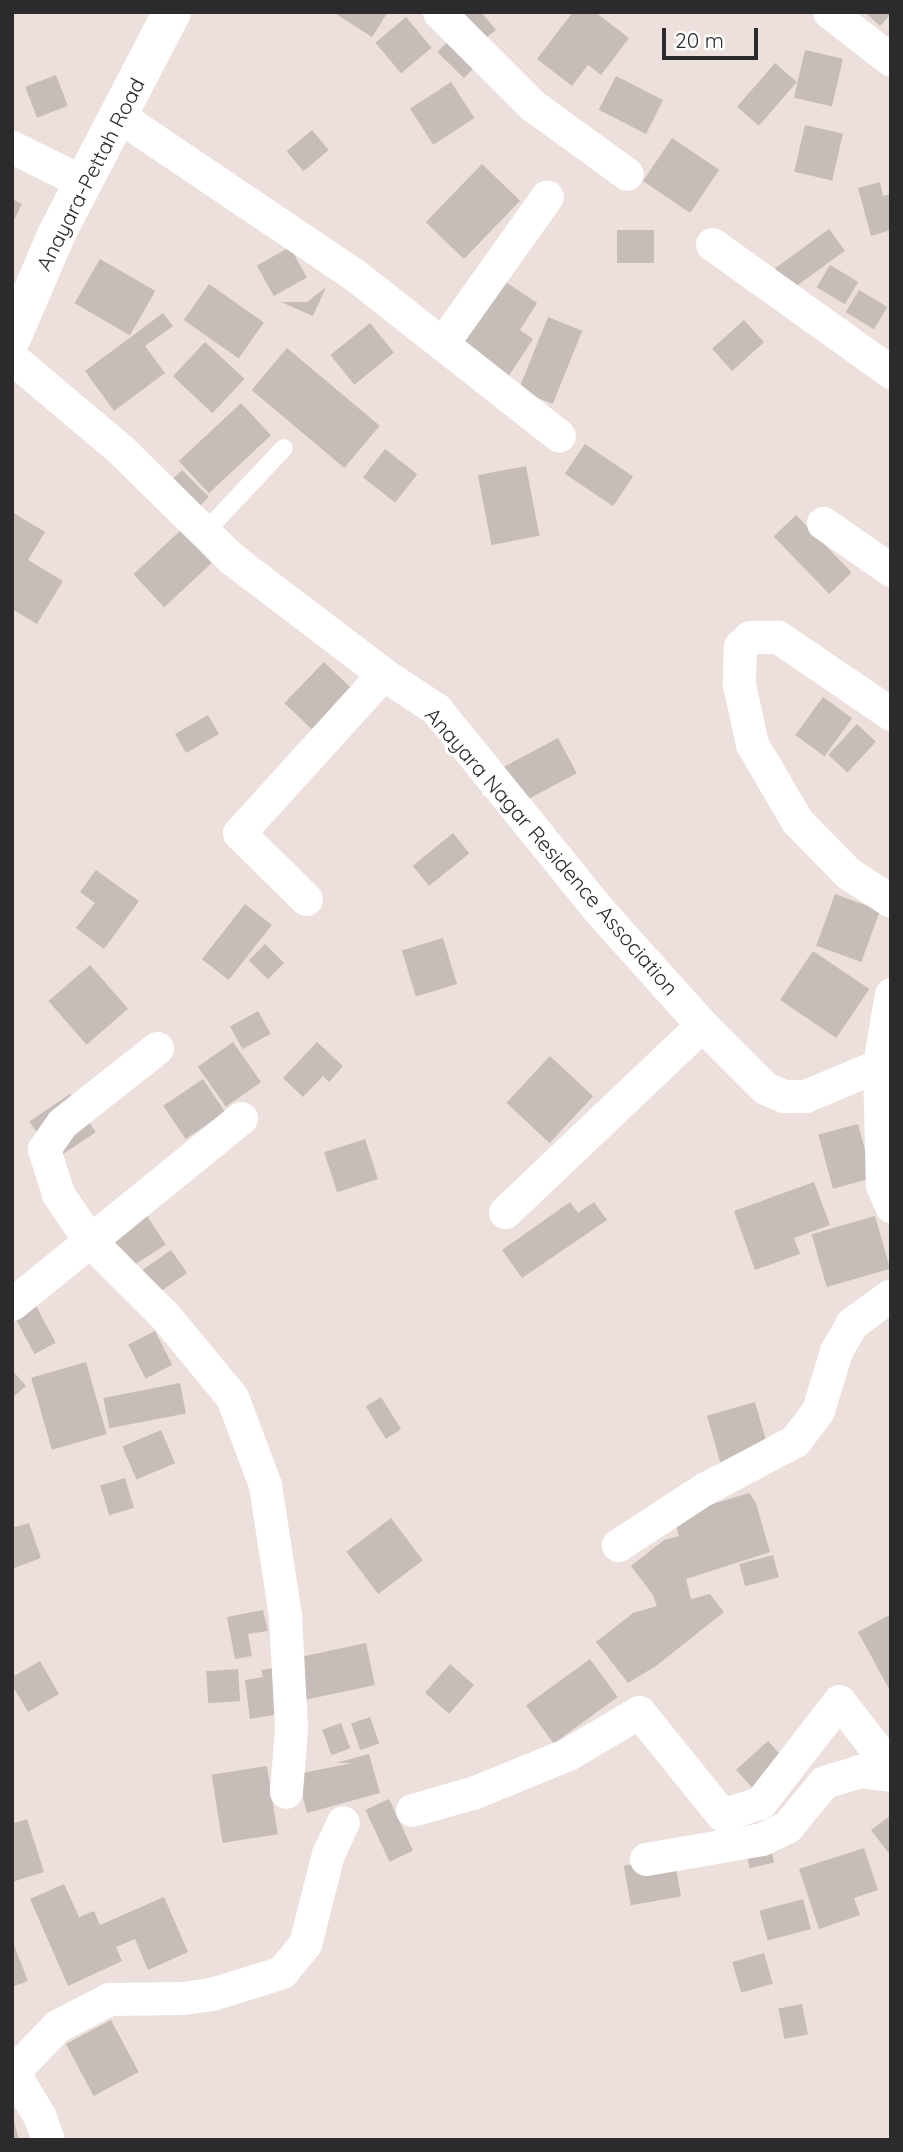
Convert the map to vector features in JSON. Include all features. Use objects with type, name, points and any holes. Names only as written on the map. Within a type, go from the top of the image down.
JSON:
[{"type":"main road","name":"Anayara-Pettah Road","points":[[12,338],[57,233],[172,12]]},
{"type":"street","points":[[439,12],[531,105],[627,174]]},
{"type":"street","points":[[830,12],[891,60]]},
{"type":"street","points":[[119,116],[356,276],[559,436]]},
{"type":"street","points":[[12,147],[85,183]]},
{"type":"street","points":[[442,344],[547,196]]},
{"type":"street","points":[[712,244],[891,372]]},
{"type":"street","name":"Anayara Nagar Residence Association","points":[[12,358],[120,449],[231,558],[383,674],[436,709],[597,908],[702,1025],[765,1088],[784,1096],[805,1096],[879,1065]]},
{"type":"street","points":[[823,523],[891,570]]},
{"type":"street","points":[[891,713],[778,636],[750,637],[740,646],[739,684],[752,744],[797,821],[848,873],[891,901]]},
{"type":"street","points":[[306,899],[239,833],[383,674]]},
{"type":"street","points":[[891,994],[879,1065],[882,1185],[891,1206]]},
{"type":"street","points":[[505,1212],[702,1025]]},
{"type":"street","points":[[157,1048],[62,1122],[44,1149],[58,1194],[90,1241],[165,1316],[232,1397],[265,1485],[285,1616],[291,1728],[286,1793]]},
{"type":"street","points":[[12,1304],[241,1118]]},
{"type":"street","points":[[618,1545],[704,1489],[795,1441],[817,1410],[836,1351],[852,1323],[891,1294]]},
{"type":"street","points":[[412,1811],[475,1792],[568,1754],[639,1712],[722,1815],[760,1803],[839,1702],[891,1768]]},
{"type":"street","points":[[646,1859],[762,1839],[787,1827],[824,1782],[859,1770],[891,1775]]},
{"type":"street","points":[[12,2073],[57,2026],[109,1999],[193,1997],[282,1972],[305,1944],[328,1854],[343,1822]]},
{"type":"street","points":[[12,2082],[22,2087],[40,2117],[48,2140]]},
{"type":"lane","points":[[205,532],[284,448]]},
{"type":"building","points":[[333,12],[388,12],[372,37]]},
{"type":"building","points":[[458,12],[481,12],[496,30],[477,45]]},
{"type":"building","points":[[573,12],[595,12],[629,38],[601,75],[588,65],[572,86],[537,59]]},
{"type":"building","points":[[865,12],[891,12],[891,14],[880,26]]},
{"type":"building","points":[[406,17],[432,48],[401,73],[375,43]]},
{"type":"building","points":[[454,35],[481,61],[464,78],[437,52]]},
{"type":"building","points":[[805,50],[843,59],[832,107],[794,98]]},
{"type":"building","points":[[775,63],[797,82],[759,126],[737,107]]},
{"type":"building","points":[[56,75],[68,106],[37,118],[25,87]]},
{"type":"building","points":[[616,76],[663,100],[646,134],[599,110]]},
{"type":"building","points":[[451,82],[474,118],[433,145],[410,109]]},
{"type":"building","points":[[805,125],[843,134],[832,181],[794,172]]},
{"type":"building","points":[[312,130],[329,150],[303,171],[287,151]]},
{"type":"building","points":[[672,138],[719,170],[690,213],[643,181]]},
{"type":"building","points":[[482,164],[520,201],[464,259],[426,222]]},
{"type":"building","points":[[880,182],[883,196],[891,194],[891,230],[871,236],[858,188]]},
{"type":"building","points":[[12,199],[22,204],[12,224]]},
{"type":"building","points":[[829,229],[845,251],[791,290],[775,268]]},
{"type":"building","points":[[617,230],[654,230],[654,263],[617,263]]},
{"type":"building","points":[[290,247],[307,278],[274,296],[257,265]]},
{"type":"building","points":[[100,259],[155,291],[130,335],[74,303]]},
{"type":"building","points":[[830,265],[858,282],[845,304],[817,287]]},
{"type":"building","points":[[497,276],[537,303],[520,330],[533,339],[502,386],[452,343]]},
{"type":"building","points":[[209,284],[264,322],[239,358],[184,320]]},
{"type":"building","points":[[326,287],[313,316],[281,302],[307,302]]},
{"type":"building","points":[[859,290],[887,307],[874,329],[846,312]]},
{"type":"building","points":[[163,313],[173,326],[145,346],[165,373],[114,411],[85,371]]},
{"type":"building","points":[[548,317],[582,331],[553,404],[518,390]]},
{"type":"building","points":[[744,320],[764,342],[732,371],[712,349]]},
{"type":"building","points":[[370,323],[394,353],[354,385],[330,355]]},
{"type":"building","points":[[205,342],[244,379],[212,413],[173,376]]},
{"type":"building","points":[[287,348],[380,426],[344,468],[252,390]]},
{"type":"building","points":[[241,403],[271,435],[209,493],[179,461]]},
{"type":"building","points":[[585,444],[633,476],[613,506],[565,474]]},
{"type":"building","points":[[385,449],[417,474],[395,503],[363,477]]},
{"type":"building","points":[[526,466],[540,536],[491,545],[478,475]]},
{"type":"building","points":[[182,470],[209,497],[197,509],[170,482]]},
{"type":"building","points":[[12,512],[45,532],[28,560],[63,581],[37,624],[12,609]]},
{"type":"building","points":[[796,515],[852,573],[829,594],[774,537]]},
{"type":"building","points":[[181,530],[212,563],[164,607],[133,574]]},
{"type":"building","points":[[324,662],[355,692],[315,733],[284,703]]},
{"type":"building","points":[[823,697],[852,718],[824,756],[795,735]]},
{"type":"building","points":[[208,715],[219,734],[186,753],[175,734]]},
{"type":"building","points":[[857,724],[876,742],[847,772],[828,755]]},
{"type":"building","points":[[558,738],[577,773],[517,805],[498,770]]},
{"type":"building","points":[[453,833],[469,853],[429,886],[413,866]]},
{"type":"building","points":[[96,870],[139,901],[104,949],[76,928],[95,903],[80,892]]},
{"type":"building","points":[[835,894],[880,910],[861,962],[816,946]]},
{"type":"building","points":[[245,904],[272,925],[229,980],[202,959]]},
{"type":"building","points":[[443,938],[457,984],[416,996],[402,951]]},
{"type":"building","points":[[265,944],[284,963],[268,979],[249,960]]},
{"type":"building","points":[[813,951],[869,989],[836,1038],[780,1000]]},
{"type":"building","points":[[90,965],[128,1009],[87,1045],[48,1001]]},
{"type":"building","points":[[258,1011],[271,1034],[243,1049],[230,1027]]},
{"type":"building","points":[[233,1042],[261,1082],[226,1107],[198,1067]]},
{"type":"building","points":[[317,1042],[343,1066],[329,1082],[323,1076],[303,1097],[283,1078]]},
{"type":"building","points":[[550,1056],[593,1096],[550,1143],[506,1103]]},
{"type":"building","points":[[203,1079],[225,1112],[186,1139],[163,1106]]},
{"type":"building","points":[[70,1094],[96,1132],[55,1160],[29,1121]]},
{"type":"building","points":[[858,1124],[872,1178],[833,1189],[818,1135]]},
{"type":"building","points":[[365,1139],[378,1179],[337,1192],[324,1152]]},
{"type":"building","points":[[814,1182],[830,1225],[794,1238],[800,1254],[755,1270],[734,1211]]},
{"type":"building","points":[[570,1202],[578,1213],[594,1202],[607,1220],[522,1278],[502,1250]]},
{"type":"building","points":[[144,1211],[166,1245],[129,1269],[107,1235]]},
{"type":"building","points":[[875,1216],[890,1269],[827,1287],[812,1234]]},
{"type":"building","points":[[171,1250],[187,1273],[149,1300],[132,1277]]},
{"type":"building","points":[[35,1304],[56,1343],[34,1354],[14,1315]]},
{"type":"building","points":[[155,1331],[172,1365],[146,1378],[128,1345]]},
{"type":"building","points":[[86,1362],[107,1434],[52,1450],[31,1378]]},
{"type":"building","points":[[12,1370],[26,1386],[12,1398]]},
{"type":"building","points":[[180,1383],[186,1413],[109,1428],[103,1398]]},
{"type":"building","points":[[381,1397],[401,1429],[386,1439],[366,1407]]},
{"type":"building","points":[[755,1402],[769,1452],[721,1466],[707,1416]]},
{"type":"building","points":[[161,1430],[175,1463],[136,1480],[122,1446]]},
{"type":"building","points":[[125,1478],[134,1508],[109,1515],[100,1486]]},
{"type":"building","points":[[749,1493],[756,1503],[770,1552],[686,1579],[691,1599],[710,1594],[724,1612],[656,1666],[628,1683],[596,1642],[633,1613],[657,1606],[653,1595],[631,1566],[664,1540],[679,1536],[673,1516]]},
{"type":"building","points":[[391,1518],[423,1560],[378,1594],[346,1552]]},
{"type":"building","points":[[29,1523],[41,1558],[14,1568],[12,1528]]},
{"type":"building","points":[[773,1555],[779,1577],[745,1586],[739,1564]]},
{"type":"building","points":[[263,1610],[268,1631],[248,1634],[252,1656],[235,1659],[227,1617]]},
{"type":"building","points":[[891,1614],[891,1688],[889,1689],[858,1632]]},
{"type":"building","points":[[366,1643],[375,1685],[305,1700],[297,1658]]},
{"type":"building","points":[[590,1659],[618,1697],[554,1743],[526,1705]]},
{"type":"building","points":[[40,1661],[59,1694],[28,1712],[12,1685],[12,1677]]},
{"type":"building","points":[[450,1664],[474,1685],[449,1714],[425,1693]]},
{"type":"building","points":[[274,1668],[280,1714],[250,1719],[245,1680],[263,1677],[261,1670]]},
{"type":"building","points":[[238,1669],[240,1701],[208,1703],[206,1671]]},
{"type":"building","points":[[370,1717],[379,1743],[360,1750],[351,1724]]},
{"type":"building","points":[[341,1723],[350,1748],[331,1755],[322,1730]]},
{"type":"building","points":[[768,1741],[785,1760],[753,1788],[736,1770]]},
{"type":"building","points":[[369,1754],[380,1793],[307,1813],[297,1774],[353,1763],[336,1763]]},
{"type":"building","points":[[267,1766],[278,1834],[222,1843],[212,1775]]},
{"type":"building","points":[[389,1799],[413,1851],[390,1862],[365,1810]]},
{"type":"building","points":[[891,1815],[891,1856],[871,1830]]},
{"type":"building","points":[[27,1819],[44,1872],[12,1882],[12,1824]]},
{"type":"building","points":[[770,1845],[774,1863],[750,1868],[746,1851]]},
{"type":"building","points":[[864,1848],[878,1890],[854,1898],[860,1915],[819,1929],[799,1869]]},
{"type":"building","points":[[674,1857],[681,1896],[631,1905],[624,1866]]},
{"type":"building","points":[[64,1884],[79,1917],[94,1911],[100,1925],[164,1897],[188,1952],[148,1970],[135,1939],[116,1947],[122,1961],[68,1986],[30,1899]]},
{"type":"building","points":[[803,1899],[811,1929],[768,1941],[760,1911]]},
{"type":"building","points":[[12,1940],[28,1981],[12,1987]]},
{"type":"building","points":[[764,1953],[773,1984],[741,1993],[732,1962]]},
{"type":"building","points":[[802,2004],[808,2034],[784,2039],[778,2009]]},
{"type":"building","points":[[111,2020],[139,2072],[94,2096],[66,2044]]},
{"type":"building","points":[[13,2117],[19,2140],[12,2140]]}]
